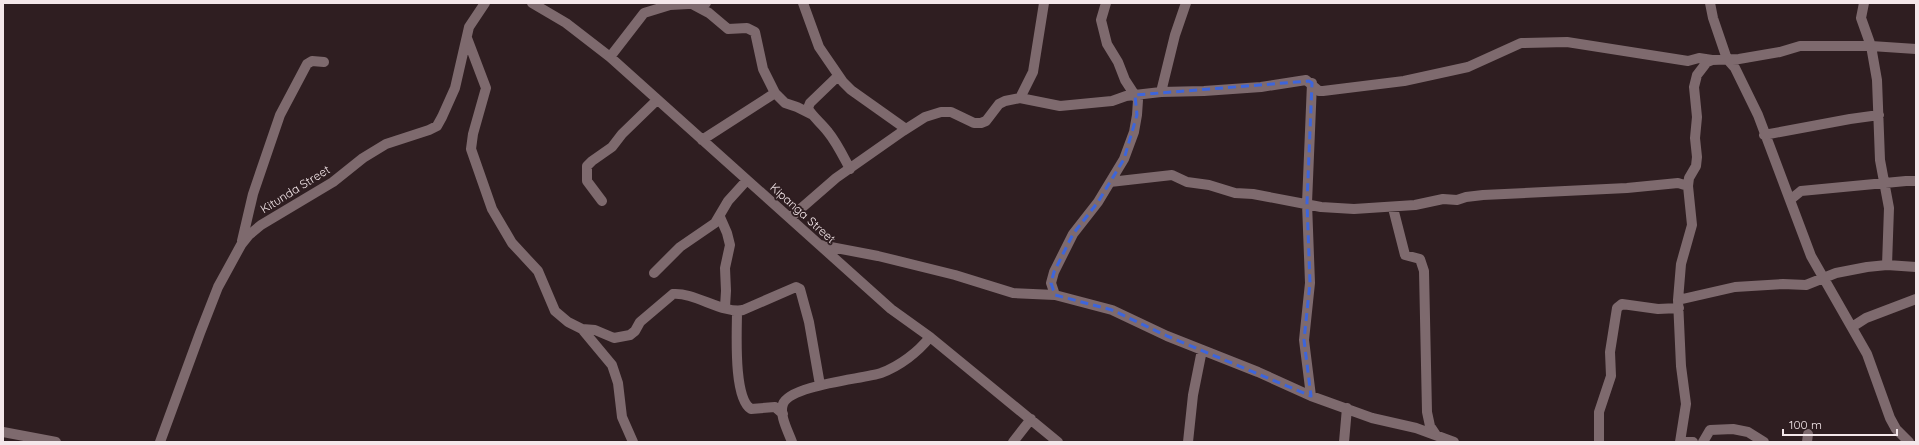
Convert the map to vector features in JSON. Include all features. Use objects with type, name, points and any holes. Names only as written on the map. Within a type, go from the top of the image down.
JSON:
[{"type":"street","name":"Kitunda Street","points":[[160,442],[202,326],[221,281],[241,245],[249,235],[261,225],[333,182],[363,158],[386,144],[437,126],[455,88],[473,19],[485,3]]},
{"type":"street","name":"Kipanga Street","points":[[532,3],[566,23],[610,57],[891,309],[930,337],[1058,442]]},
{"type":"street","points":[[641,15],[644,3]]},
{"type":"street","points":[[610,57],[641,15],[647,11],[665,6],[706,3]]},
{"type":"street","points":[[803,3],[818,47],[838,76],[851,90],[906,129]]},
{"type":"street","points":[[1020,98],[1033,72],[1044,3]]},
{"type":"street","points":[[1055,295],[1051,283],[1054,272],[1073,234],[1098,202],[1124,159],[1134,132],[1138,110],[1138,100],[1125,80],[1118,62],[1108,44],[1101,20],[1106,3]]},
{"type":"street","points":[[1161,92],[1175,35],[1186,3]]},
{"type":"street","points":[[1710,3],[1713,18],[1728,59],[1735,68],[1758,115],[1764,135],[1811,256],[1824,276],[1867,354],[1890,418],[1896,429],[1911,440]]},
{"type":"street","points":[[1864,3],[1862,18],[1871,46],[1877,80],[1880,160],[1889,208],[1887,265]]},
{"type":"street","points":[[694,5],[709,14],[728,29],[747,28],[755,32],[763,69],[775,93],[785,104],[797,107],[816,117],[832,137],[850,169]]},
{"type":"street","points":[[467,38],[486,85],[471,147],[495,216],[512,243],[538,271],[555,311],[568,322],[582,330],[612,365],[618,383],[622,418],[633,442]]},
{"type":"street","points":[[790,218],[836,178],[925,117],[946,111],[974,123],[981,123],[986,121],[999,104],[1005,101],[1020,98],[1060,106],[1112,101],[1135,95],[1161,92],[1204,91],[1254,87],[1306,80],[1312,83],[1318,90],[1323,91],[1404,81],[1468,67],[1522,42],[1567,42],[1688,61],[1699,58],[1712,60],[1746,57],[1814,45],[1871,46],[1916,49]]},
{"type":"street","points":[[1680,442],[1686,404],[1681,366],[1678,304],[1681,264],[1692,225],[1688,186],[1689,178],[1696,166],[1697,157],[1695,138],[1697,117],[1694,87],[1695,79],[1707,62],[1712,60]]},
{"type":"street","points":[[241,245],[253,194],[280,115],[307,64],[312,61],[324,62]]},
{"type":"street","points":[[811,114],[808,107],[810,103],[838,76]]},
{"type":"street","points":[[1311,396],[1304,340],[1310,283],[1307,203],[1312,83]]},
{"type":"street","points":[[702,140],[775,93]]},
{"type":"street","points":[[602,201],[587,181],[587,166],[612,147],[622,134],[657,100]]},
{"type":"street","points":[[1764,135],[1850,119],[1879,116]]},
{"type":"street","points":[[1110,182],[1173,175],[1187,182],[1209,185],[1235,193],[1253,194],[1328,208],[1354,209],[1393,208],[1425,204],[1443,199],[1457,200],[1466,197],[1627,188],[1678,183],[1688,186]]},
{"type":"street","points":[[654,273],[680,247],[708,229],[720,217],[728,201],[747,180]]},
{"type":"street","points":[[1790,200],[1801,192],[1916,181]]},
{"type":"street","points":[[1393,208],[1405,256],[1418,258],[1423,266],[1427,412],[1430,426],[1436,435]]},
{"type":"street","points":[[720,217],[727,233],[730,245],[725,268],[725,307]]},
{"type":"street","points":[[818,245],[878,256],[955,275],[1013,293],[1055,295],[1112,310],[1167,336],[1258,372],[1311,396],[1372,418],[1414,428],[1454,442]]},
{"type":"street","points":[[1599,442],[1599,412],[1611,376],[1610,352],[1617,308],[1622,304],[1658,309],[1747,286],[1806,285],[1824,276],[1867,267],[1887,265],[1916,267]]},
{"type":"street","points":[[582,330],[595,330],[614,338],[630,335],[635,331],[640,322],[673,294],[684,294],[737,311],[771,298],[794,287],[799,288],[809,322],[820,385]]},
{"type":"street","points":[[1852,327],[1866,318],[1916,299]]},
{"type":"street","points":[[737,311],[737,366],[740,389],[746,404],[751,409],[775,407],[783,414]]},
{"type":"street","points":[[792,442],[783,414],[783,403],[790,396],[820,385],[882,373],[893,368],[923,347],[930,337]]},
{"type":"street","points":[[1188,442],[1193,395],[1202,350]]},
{"type":"street","points":[[1344,442],[1347,408]]},
{"type":"street","points":[[1014,442],[1031,419]]},
{"type":"street","points":[[1703,442],[1710,430],[1717,429],[1748,432],[1764,442]]},
{"type":"street","points":[[3,432],[56,442]]},
{"type":"street","points":[[1686,442],[1693,442]]},
{"type":"highlighted area","points":[[1309,81],[1312,83],[1307,203],[1310,283],[1304,340],[1311,396],[1167,336],[1112,310],[1055,295],[1051,283],[1054,272],[1073,234],[1098,202],[1124,159],[1137,115],[1135,95]]}]
